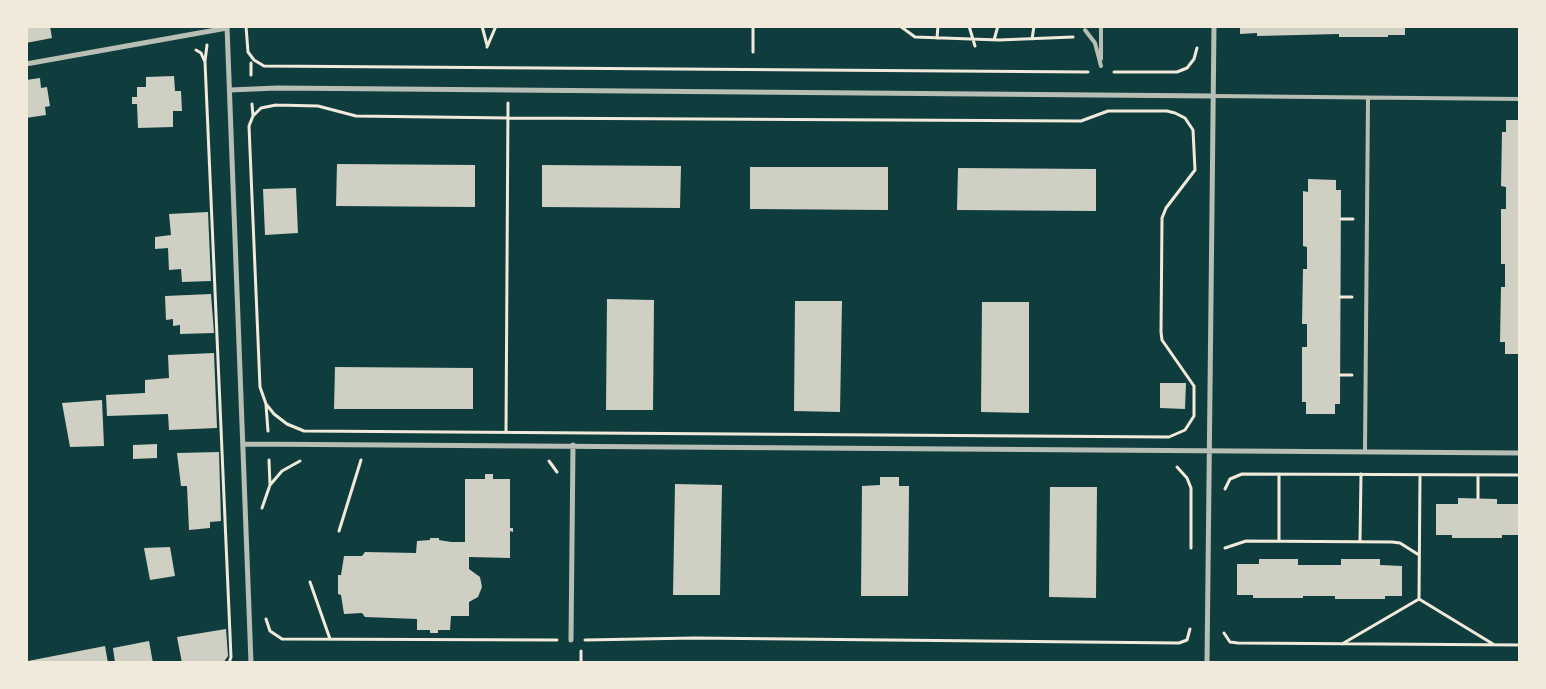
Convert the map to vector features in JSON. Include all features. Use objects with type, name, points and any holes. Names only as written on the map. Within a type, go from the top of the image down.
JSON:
[{"type":"street","points":[[1207,663],[1214,26]]},
{"type":"street","points":[[26,64],[227,27],[251,663]]},
{"type":"street","points":[[230,90],[287,88],[1213,96]]},
{"type":"street","points":[[244,444],[1365,450],[1520,453]]},
{"type":"street","points":[[571,640],[572,445]]},
{"type":"lane","points":[[1085,30],[1095,43],[1101,66],[1101,26]]},
{"type":"lane","points":[[1213,96],[1520,99]]},
{"type":"lane","points":[[1365,450],[1368,99]]},
{"type":"path","points":[[246,26],[248,52],[254,60],[264,66],[1091,72]]},
{"type":"path","points":[[482,26],[487,46],[496,26]]},
{"type":"path","points":[[753,26],[754,52]]},
{"type":"path","points":[[900,26],[915,37],[994,40],[1075,37],[1085,30]]},
{"type":"path","points":[[937,38],[938,26]]},
{"type":"path","points":[[968,26],[976,46]]},
{"type":"path","points":[[994,40],[998,26]]},
{"type":"path","points":[[1032,39],[1034,26]]},
{"type":"path","points":[[1106,72],[1177,72],[1187,68],[1194,60],[1197,41]]},
{"type":"path","points":[[192,48],[201,53],[205,62],[231,657],[229,663]]},
{"type":"path","points":[[276,105],[318,106],[356,116],[1081,121],[1108,111],[1167,111],[1176,113],[1184,118],[1193,130],[1196,170],[1166,208],[1162,218],[1162,340],[1194,386],[1194,416],[1185,430],[1169,437],[506,433],[313,431],[287,424],[274,414],[266,404],[260,387],[248,132],[252,116],[261,108],[276,105]]},
{"type":"path","points":[[506,433],[508,118]]},
{"type":"path","points":[[338,531],[362,456],[352,456]]},
{"type":"path","points":[[541,457],[549,462],[559,477]]},
{"type":"path","points":[[262,518],[262,509],[270,485],[282,470],[305,459]]},
{"type":"path","points":[[1170,463],[1179,468],[1191,488],[1191,556]]},
{"type":"path","points":[[1279,474],[1279,541]]},
{"type":"path","points":[[1360,541],[1361,474]]},
{"type":"path","points":[[1419,598],[1420,474]]},
{"type":"path","points":[[1225,491],[1228,483],[1238,475],[1520,475]]},
{"type":"path","points":[[1478,475],[1478,498]]},
{"type":"path","points":[[1225,538],[1225,549],[1246,541],[1360,541],[1400,543],[1419,555]]},
{"type":"path","points":[[310,582],[330,639]]},
{"type":"path","points":[[1342,644],[1419,598]]},
{"type":"path","points":[[1419,598],[1494,645]]},
{"type":"path","points":[[266,612],[266,621],[270,631],[282,639],[559,640]]},
{"type":"path","points":[[584,640],[704,638],[1179,643],[1187,640],[1190,632],[1190,623]]},
{"type":"path","points":[[1224,631],[1228,640],[1234,643],[1520,645]]},
{"type":"building","points":[[26,26],[50,26],[52,38],[26,43]]},
{"type":"building","points":[[1240,26],[1405,26],[1405,35],[1388,35],[1388,37],[1339,37],[1339,34],[1257,36],[1257,33],[1240,34]]},
{"type":"building","points":[[174,76],[175,91],[181,91],[182,111],[173,111],[173,127],[138,128],[137,104],[132,104],[132,97],[137,97],[137,87],[146,87],[146,77]]},
{"type":"building","points":[[40,78],[41,88],[47,87],[50,106],[45,107],[46,115],[26,118],[26,80]]},
{"type":"building","points":[[1506,120],[1520,120],[1520,354],[1505,354],[1505,342],[1500,342],[1501,287],[1505,287],[1505,264],[1501,264],[1501,209],[1506,209],[1506,187],[1501,186],[1502,132],[1506,132]]},
{"type":"building","points":[[337,164],[475,165],[475,207],[336,206]]},
{"type":"building","points":[[542,165],[681,166],[680,208],[542,207]]},
{"type":"building","points":[[750,167],[888,167],[888,210],[750,209]]},
{"type":"building","points":[[958,168],[1096,169],[1096,211],[957,210]]},
{"type":"building","points":[[1308,179],[1336,180],[1336,190],[1341,190],[1340,404],[1335,404],[1335,414],[1306,414],[1306,402],[1302,402],[1302,347],[1307,347],[1307,324],[1302,324],[1303,269],[1307,269],[1307,247],[1303,246],[1303,191],[1308,192]]},
{"type":"building","points":[[296,188],[298,233],[265,235],[263,189]]},
{"type":"building","points":[[208,212],[211,281],[182,282],[181,269],[169,270],[168,248],[155,249],[155,237],[171,235],[169,214]]},
{"type":"building","points":[[211,294],[214,333],[180,334],[180,325],[173,326],[173,319],[166,320],[165,296]]},
{"type":"building","points":[[607,299],[654,300],[653,410],[606,410]]},
{"type":"building","points":[[795,301],[842,301],[840,412],[794,411]]},
{"type":"building","points":[[982,302],[1029,302],[1029,413],[981,412]]},
{"type":"building","points":[[214,353],[217,428],[169,430],[168,414],[107,416],[106,395],[145,393],[145,380],[169,378],[168,355]]},
{"type":"building","points":[[335,367],[473,368],[473,409],[334,409]]},
{"type":"building","points":[[1160,383],[1186,383],[1185,409],[1160,408]]},
{"type":"building","points":[[102,400],[104,446],[70,447],[62,403]]},
{"type":"building","points":[[157,444],[157,458],[133,459],[133,445]]},
{"type":"building","points":[[219,452],[221,521],[210,522],[210,528],[189,530],[187,486],[181,486],[177,453]]},
{"type":"building","points":[[485,474],[493,474],[493,479],[510,479],[510,528],[513,528],[513,532],[510,531],[510,558],[469,557],[469,569],[480,577],[482,587],[478,597],[469,602],[469,616],[451,616],[450,630],[438,630],[438,633],[430,633],[430,630],[417,630],[417,619],[365,617],[362,613],[344,614],[341,595],[338,594],[338,575],[341,575],[344,556],[362,556],[365,552],[416,553],[417,541],[430,540],[430,538],[439,538],[439,540],[451,542],[465,542],[465,479],[485,479]]},
{"type":"building","points":[[880,477],[899,477],[899,486],[909,486],[908,596],[861,596],[862,486],[880,485]]},
{"type":"building","points":[[675,484],[722,485],[720,595],[673,595]]},
{"type":"building","points":[[1050,487],[1097,487],[1096,598],[1049,597]]},
{"type":"building","points":[[1458,498],[1497,499],[1497,504],[1520,504],[1520,535],[1502,535],[1502,538],[1452,538],[1452,535],[1436,535],[1436,504],[1458,504]]},
{"type":"building","points":[[170,547],[175,576],[150,580],[144,548]]},
{"type":"building","points":[[1259,559],[1298,559],[1298,565],[1341,565],[1341,559],[1380,559],[1380,565],[1402,566],[1402,596],[1385,596],[1385,599],[1335,599],[1335,596],[1253,598],[1253,595],[1237,595],[1237,564],[1259,564]]},
{"type":"building","points":[[226,629],[228,656],[223,663],[182,663],[177,637]]},
{"type":"building","points":[[149,641],[153,663],[115,663],[113,648]]},
{"type":"building","points":[[105,646],[108,663],[29,663],[28,661]]}]
